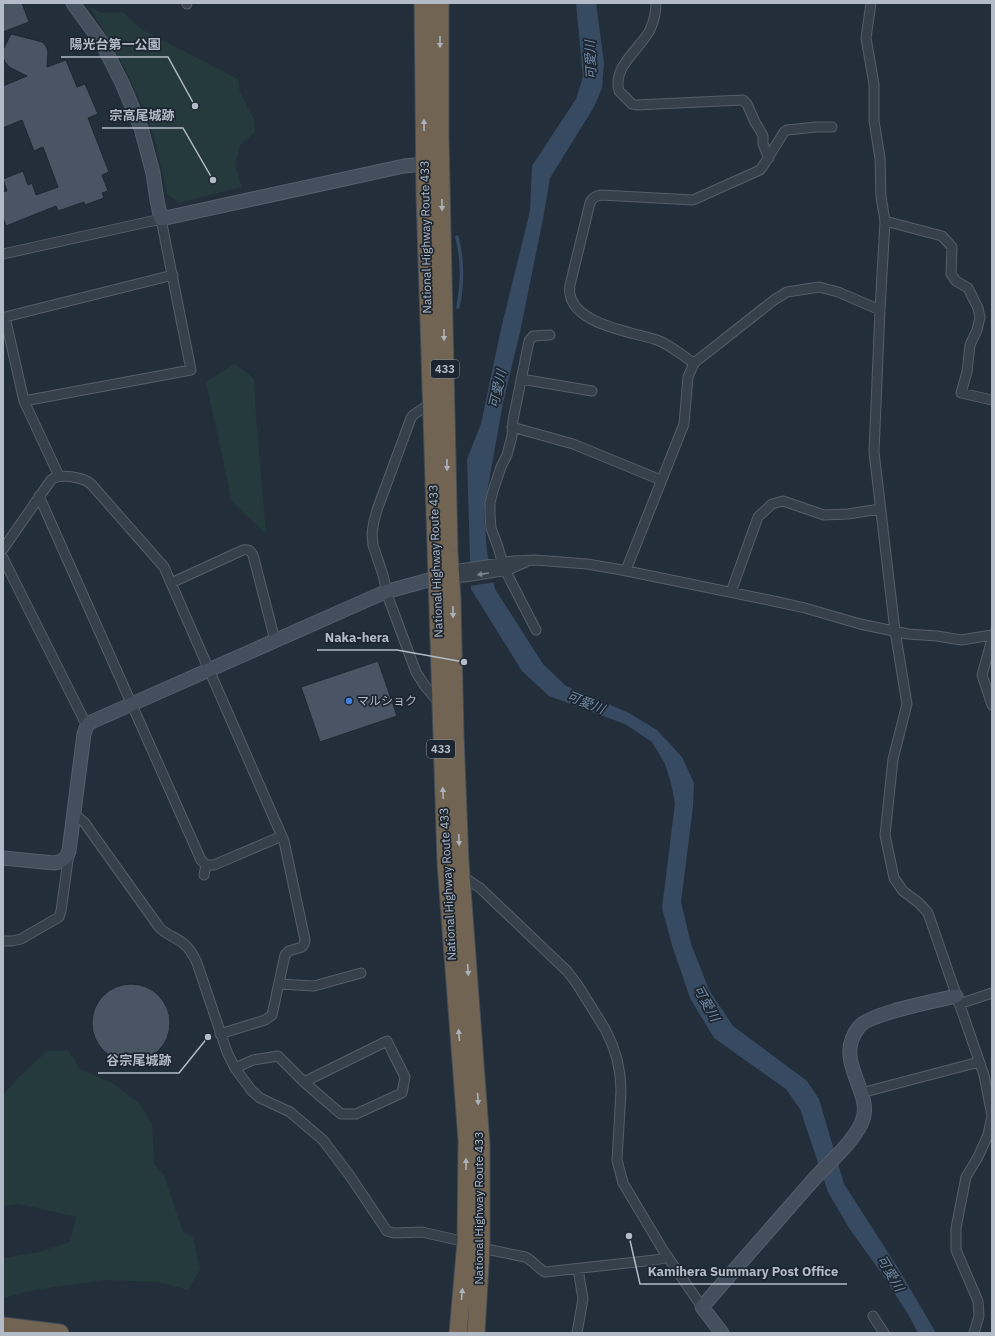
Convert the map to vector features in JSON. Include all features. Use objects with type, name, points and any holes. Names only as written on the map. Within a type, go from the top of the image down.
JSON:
[{"type":"highway","name":"National Highway Route 433","points":[[423,3],[432,165],[449,551],[454,575],[440,704],[454,876],[466,1132],[474,1245],[476,1333]]},
{"type":"highway","name":"National Highway Route 433","points":[[440,3],[432,165],[430,404],[454,575],[452,599],[455,735],[454,876]]},
{"type":"highway","name":"National Highway Route 433","points":[[458,1333],[474,1245]]},
{"type":"highway","points":[[3,1326],[60,1333]]},
{"type":"street","points":[[24,401],[191,370],[153,173],[141,128],[123,85],[102,43],[73,3]]},
{"type":"street","points":[[656,3],[654,20],[650,30],[622,68],[619,78],[619,91],[632,104],[636,105],[743,100],[747,104],[754,122],[761,132],[763,144],[769,158]]},
{"type":"street","points":[[871,3],[866,38],[874,84],[874,121],[880,158],[881,197],[885,221],[874,452],[895,631],[907,704],[893,759],[885,835],[894,878],[903,891],[919,903],[928,913],[984,1075],[992,1116],[988,1135],[978,1157],[966,1177],[956,1228],[956,1250],[978,1301],[979,1316],[974,1333]]},
{"type":"street","points":[[694,363],[658,340],[594,321],[579,310],[573,303],[570,294],[570,285],[592,199],[601,195],[696,199],[756,172],[763,167],[784,132],[787,130],[832,127]]},
{"type":"street","points":[[3,254],[404,166],[432,165]]},
{"type":"street","points":[[885,221],[942,236],[952,247],[951,274],[956,281],[968,288],[978,308],[980,317],[970,345],[968,372],[961,393],[992,400]]},
{"type":"street","points":[[59,476],[24,401],[4,314],[173,275]]},
{"type":"street","points":[[626,570],[684,424],[688,377],[694,363],[774,300],[788,292],[819,287],[838,292],[880,310]]},
{"type":"street","points":[[536,630],[500,567],[498,547],[491,528],[490,503],[512,436],[512,427],[530,338],[537,335],[550,335]]},
{"type":"street","points":[[521,379],[592,391]]},
{"type":"street","points":[[430,404],[412,416],[374,521],[372,533],[386,591],[416,672],[440,704]]},
{"type":"street","points":[[512,427],[573,444],[661,480]]},
{"type":"street","points":[[3,548],[53,477],[59,476],[82,479],[91,484],[162,564],[171,583],[282,836],[287,852],[304,940],[302,947],[289,951],[286,954],[273,1011],[269,1018],[220,1034]]},
{"type":"street","points":[[39,496],[201,860],[206,865],[214,865],[282,836]]},
{"type":"street","points":[[731,592],[758,517],[772,504],[783,502],[824,515],[848,514],[880,509]]},
{"type":"street","points":[[171,583],[243,550],[247,549],[251,551],[275,640]]},
{"type":"street","points":[[3,558],[87,726]]},
{"type":"street","points":[[3,941],[17,941],[58,917],[61,911],[84,734],[87,726],[94,720],[386,591],[454,575],[535,560],[586,564],[626,570],[805,608],[860,624],[895,631],[961,640],[992,635]]},
{"type":"street","points":[[992,639],[982,675],[992,705]]},
{"type":"street","points":[[74,814],[84,822],[159,927],[166,934],[184,944],[192,952],[227,1052],[235,1068],[254,1094],[290,1112],[323,1140],[350,1176],[387,1231],[394,1233],[422,1232],[525,1257],[530,1259],[540,1270],[545,1272],[655,1260],[668,1257]]},
{"type":"street","points":[[3,858],[54,863],[61,862],[66,858],[69,851]]},
{"type":"street","points":[[204,876],[206,865]]},
{"type":"street","points":[[454,876],[475,883],[567,971],[577,984],[605,1029],[617,1059],[620,1075],[618,1160],[619,1172],[623,1183],[628,1194],[668,1257],[702,1308],[722,1333]]},
{"type":"street","points":[[279,984],[314,986],[361,973]]},
{"type":"street","points":[[702,1308],[815,1178],[853,1137],[862,1123],[865,1106],[849,1055],[851,1038],[860,1025],[876,1016],[992,993]]},
{"type":"street","points":[[235,1068],[253,1060],[278,1056],[304,1082],[341,1114],[356,1114],[402,1093],[405,1077],[387,1041],[304,1082]]},
{"type":"street","points":[[861,1093],[979,1062]]},
{"type":"street","points":[[577,1333],[583,1299],[583,1290],[578,1269]]},
{"type":"street","points":[[873,1316],[884,1333]]},
{"type":"green space","points":[[89,6],[101,13],[123,12],[141,29],[238,79],[240,92],[254,119],[255,132],[240,145],[235,165],[242,187],[179,203],[167,194],[155,140],[137,93],[106,34]]},
{"type":"green space","points":[[234,364],[254,378],[266,534],[232,502],[206,382]]},
{"type":"green space","points":[[68,1050],[80,1069],[112,1083],[140,1104],[152,1123],[154,1164],[164,1175],[183,1232],[193,1237],[200,1269],[188,1290],[158,1282],[105,1280],[35,1290],[3,1298],[3,1258],[39,1252],[70,1242],[76,1217],[19,1204],[3,1206],[3,1095],[18,1078],[47,1051]]},
{"type":"water","name":"可愛川","points":[[576,3],[596,3],[604,63],[602,88],[594,107],[550,178],[520,332],[503,403],[484,512],[487,552],[495,589],[543,664],[566,686],[629,713],[657,730],[682,757],[694,783],[693,806],[681,902],[691,944],[709,990],[733,1026],[807,1081],[819,1099],[844,1184],[898,1268],[936,1333],[918,1333],[908,1314],[882,1274],[849,1228],[828,1192],[800,1109],[786,1089],[714,1038],[690,998],[672,945],[662,908],[675,803],[665,764],[652,742],[625,724],[549,696],[522,671],[471,589],[467,459],[481,424],[501,329],[530,211],[532,166],[576,99],[583,77]]},
{"type":"pier","points":[[493,568],[496,582],[469,586],[469,572]]},
{"type":"building","points":[[3,3],[22,3],[29,22],[3,32]]},
{"type":"building","points":[[11,34],[42,42],[46,46],[48,52],[47,67],[66,60],[77,87],[85,84],[98,114],[88,118],[109,172],[102,175],[108,191],[102,193],[104,198],[85,205],[84,202],[58,211],[56,206],[6,226],[3,217],[3,192],[7,191],[3,179],[23,171],[28,185],[32,183],[36,195],[58,187],[43,147],[34,151],[22,120],[3,128],[3,86],[27,76],[9,67],[3,57],[3,50]]},
{"type":"building","name":"マルショク","points":[[378,661],[397,716],[320,742],[301,687]]},
{"type":"building","points":[[131,984],[146,987],[159,995],[167,1008],[170,1023],[167,1038],[159,1051],[146,1059],[131,1062],[116,1059],[103,1051],[95,1038],[92,1023],[95,1008],[103,995],[116,987]]},
{"type":"waterway","points":[[457,237],[462,272],[458,307]]},
{"type":"place","name":"陽光台第一公園","points":[[195,106]]},
{"type":"place","name":"宗高尾城跡","points":[[213,180]]},
{"type":"place","name":"Naka-hera","points":[[464,662]]},
{"type":"place","name":"マルショク","points":[[349,701]]},
{"type":"place","name":"谷宗尾城跡","points":[[208,1037]]},
{"type":"place","name":"Kamihera Summary Post Office","points":[[629,1236]]}]
